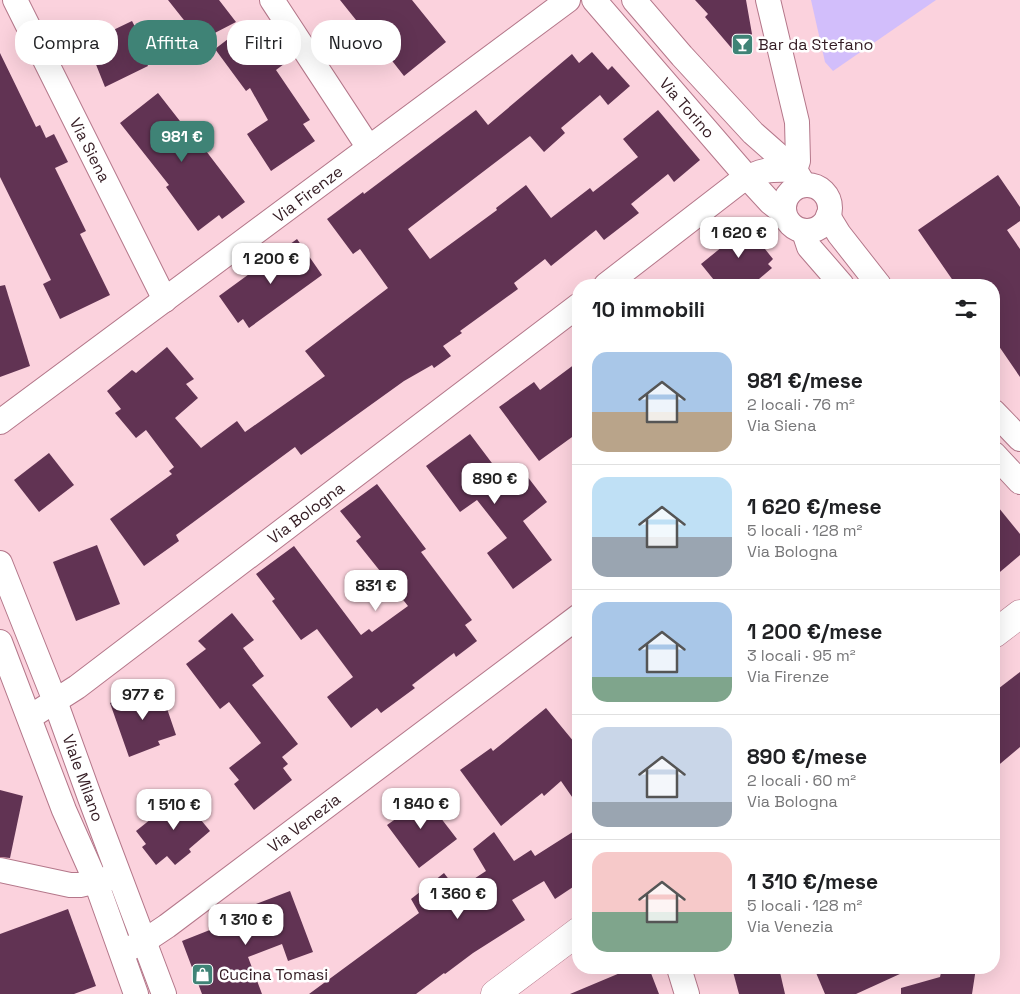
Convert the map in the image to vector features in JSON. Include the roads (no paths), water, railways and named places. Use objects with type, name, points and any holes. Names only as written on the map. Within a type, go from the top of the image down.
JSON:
[{"type":"main road","points":[[1000,629],[1020,614]]},
{"type":"main road","points":[[495,994],[572,936]]},
{"type":"street","name":"Via Siena","points":[[15,0],[165,300]]},
{"type":"street","points":[[272,0],[369,148]]},
{"type":"street","name":"Via Firenze","points":[[0,422],[568,0]]},
{"type":"street","name":"Via Torino","points":[[594,0],[770,202],[793,190],[812,186],[820,189],[826,195],[829,202],[828,216],[839,234],[874,279]]},
{"type":"street","name":"Via Torino","points":[[634,0],[682,56],[753,132],[793,190],[791,226],[804,232],[809,246],[837,279]]},
{"type":"street","points":[[768,0],[797,122],[798,161],[793,190]]},
{"type":"street","points":[[614,279],[747,177],[768,169],[793,190]]},
{"type":"street","points":[[804,232],[819,228],[825,223],[828,216]]},
{"type":"street","name":"Via Bologna","points":[[30,717],[77,687],[572,311]]},
{"type":"street","points":[[1000,418],[1020,438]]},
{"type":"street","points":[[1000,460],[1020,482]]},
{"type":"street","name":"Viale Milano","points":[[0,563],[9,607],[56,701],[143,942],[164,994]]},
{"type":"street","name":"Via Venezia","points":[[122,952],[143,942],[167,926],[572,621]]},
{"type":"street","name":"Viale Milano","points":[[0,642],[64,810],[96,882],[136,994]]},
{"type":"street","points":[[0,870],[70,885],[96,882],[119,875]]},
{"type":"street","points":[[681,974],[687,994]]},
{"type":"place","name":"Bar da Stefano","points":[[742,44]]},
{"type":"place","name":"Cucina Tomasi","points":[[203,974]]}]
